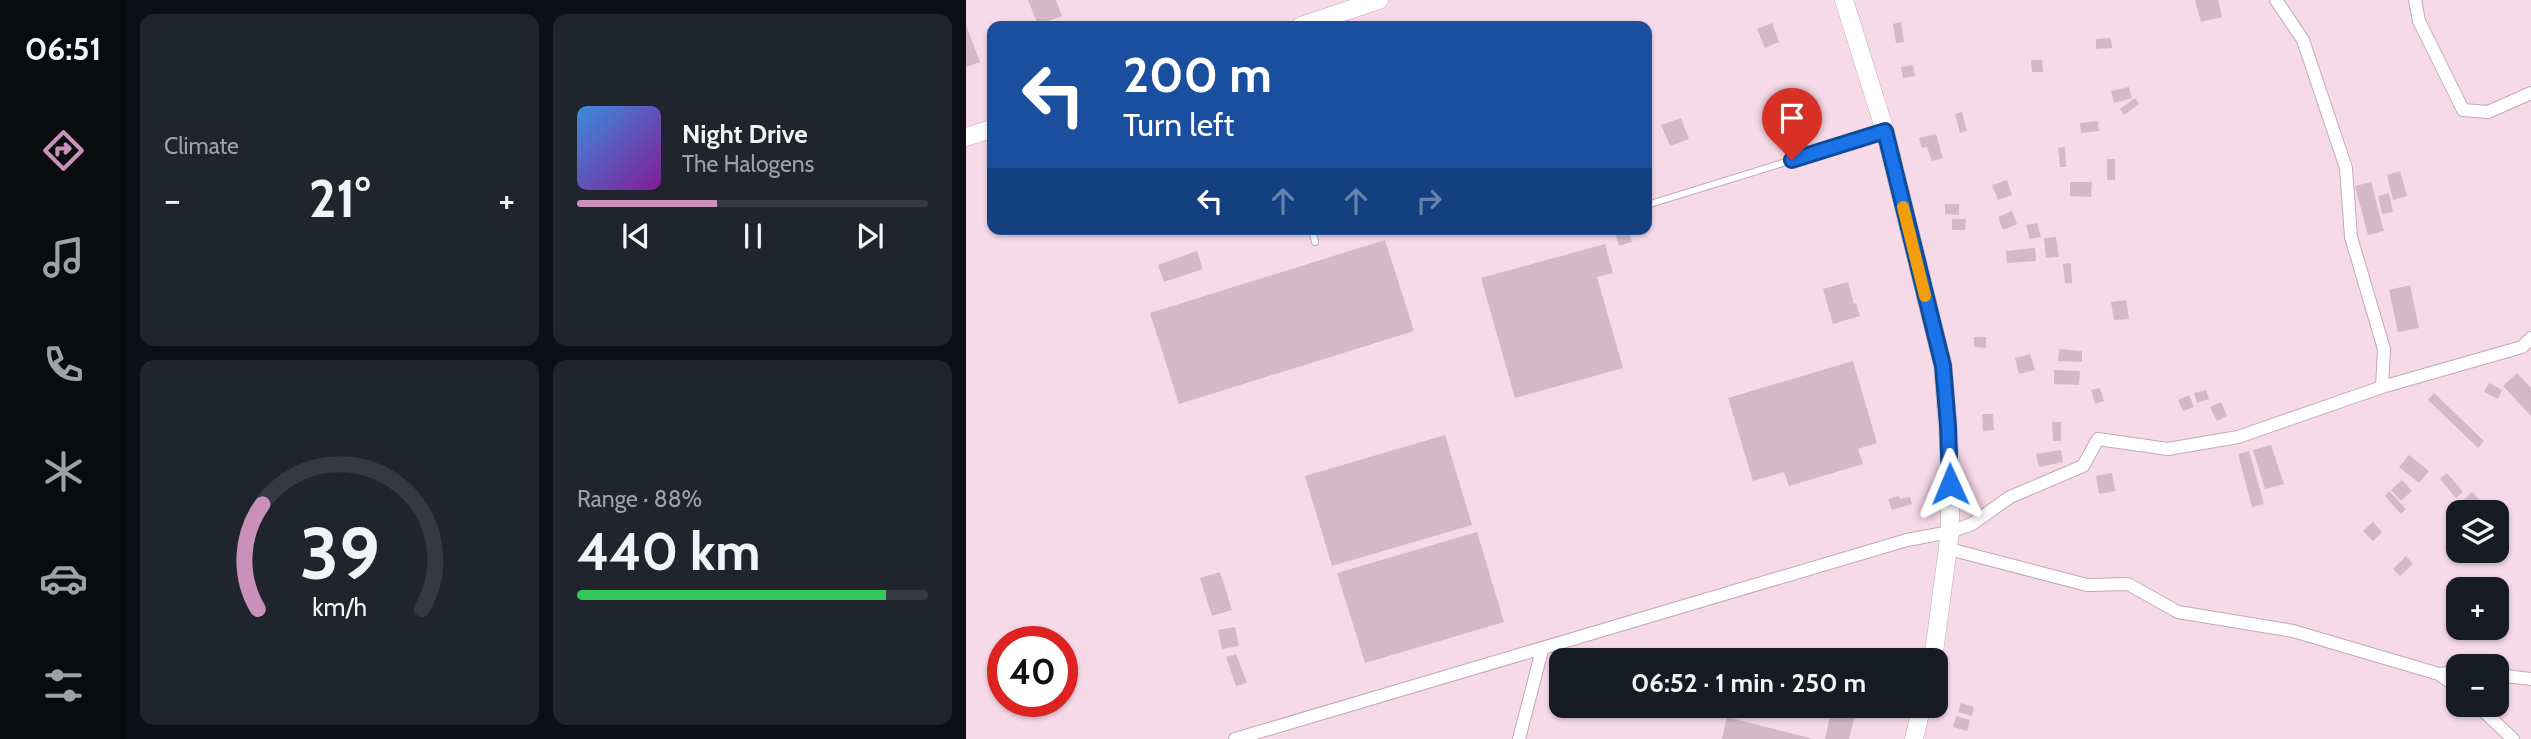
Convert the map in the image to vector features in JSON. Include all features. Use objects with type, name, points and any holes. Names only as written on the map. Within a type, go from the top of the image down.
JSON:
[{"type":"street","points":[[1316,21],[1379,0]]},
{"type":"street","points":[[1844,0],[1885,131],[1943,366],[1950,460],[1950,541],[1935,648]]},
{"type":"street","points":[[2276,0],[2303,40],[2346,168],[2351,237],[2384,349],[2382,387]]},
{"type":"street","points":[[2415,0],[2419,21],[2463,110],[2488,113],[2531,93]]},
{"type":"street","points":[[966,137],[987,131]]},
{"type":"street","points":[[1950,541],[2010,497],[2083,466],[2098,439],[2168,449],[2238,437],[2382,387],[2522,347],[2531,338]]},
{"type":"street","points":[[1235,739],[1907,540],[1950,541],[2087,584],[2128,584],[2178,612],[2293,631],[2439,674],[2446,673]]},
{"type":"street","points":[[1519,739],[1542,650]]},
{"type":"street","points":[[2439,674],[2446,680]]},
{"type":"street","points":[[2509,676],[2531,679]]},
{"type":"street","points":[[2490,717],[2513,739]]},
{"type":"street","points":[[1914,739],[1919,718]]},
{"type":"lane","points":[[1652,203],[1885,131]]},
{"type":"lane","points":[[1313,235],[1315,242]]},
{"type":"building","points":[[1028,0],[1056,0],[1062,16],[1049,21],[1036,21]]},
{"type":"building","points":[[2195,0],[2218,0],[2222,17],[2201,22]]},
{"type":"building","points":[[1901,22],[1904,42],[1896,43],[1893,24]]},
{"type":"building","points":[[1772,23],[1779,42],[1765,48],[1757,29]]},
{"type":"building","points":[[966,25],[980,62],[966,67]]},
{"type":"building","points":[[2111,38],[2112,48],[2096,49],[2096,39]]},
{"type":"building","points":[[2031,60],[2042,60],[2043,72],[2032,72]]},
{"type":"building","points":[[1913,65],[1915,76],[1903,78],[1901,67]]},
{"type":"building","points":[[2129,87],[2132,98],[2114,103],[2111,91]]},
{"type":"building","points":[[2135,98],[2139,104],[2124,115],[2120,109]]},
{"type":"building","points":[[1962,112],[1967,131],[1960,133],[1955,114]]},
{"type":"building","points":[[1681,118],[1689,139],[1670,146],[1661,125]]},
{"type":"building","points":[[2098,121],[2099,131],[2081,133],[2080,123]]},
{"type":"building","points":[[1936,134],[1943,158],[1932,161],[1927,147],[1922,148],[1919,138]]},
{"type":"building","points":[[2065,147],[2066,167],[2060,167],[2058,148]]},
{"type":"building","points":[[2107,159],[2115,159],[2115,180],[2107,180]]},
{"type":"building","points":[[2400,171],[2407,196],[2393,200],[2387,175]]},
{"type":"building","points":[[2007,180],[2012,195],[1998,200],[1992,185]]},
{"type":"building","points":[[2070,182],[2092,182],[2091,197],[2070,196]]},
{"type":"building","points":[[2371,182],[2384,231],[2368,235],[2355,186]]},
{"type":"building","points":[[2389,193],[2393,212],[2382,214],[2378,196]]},
{"type":"building","points":[[1945,204],[1959,204],[1959,215],[1945,214]]},
{"type":"building","points":[[2012,211],[2017,224],[2003,230],[1998,217]]},
{"type":"building","points":[[1952,219],[1966,219],[1965,230],[1952,230]]},
{"type":"building","points":[[2037,223],[2041,237],[2030,239],[2026,225]]},
{"type":"building","points":[[1616,235],[1630,235],[1632,242],[1619,246]]},
{"type":"building","points":[[2056,237],[2059,257],[2046,258],[2044,238]]},
{"type":"building","points":[[1385,240],[1414,331],[1179,404],[1150,313]]},
{"type":"building","points":[[1605,244],[1613,273],[1597,277],[1623,368],[1515,398],[1481,278]]},
{"type":"building","points":[[2035,248],[2036,261],[2007,263],[2006,251]]},
{"type":"building","points":[[1197,251],[1203,269],[1164,282],[1158,265]]},
{"type":"building","points":[[2071,263],[2072,283],[2065,283],[2063,264]]},
{"type":"building","points":[[1848,282],[1860,316],[1833,324],[1823,289]]},
{"type":"building","points":[[2410,285],[2419,328],[2398,332],[2389,290]]},
{"type":"building","points":[[2126,300],[2129,319],[2114,320],[2111,302]]},
{"type":"building","points":[[1974,337],[1986,337],[1986,348],[1974,347]]},
{"type":"building","points":[[2059,349],[2082,351],[2082,362],[2058,361]]},
{"type":"building","points":[[2030,354],[2035,370],[2019,374],[2015,358]]},
{"type":"building","points":[[1853,361],[1877,443],[1858,449],[1863,464],[1789,486],[1784,472],[1753,481],[1728,398]]},
{"type":"building","points":[[2054,370],[2080,371],[2079,385],[2054,384]]},
{"type":"building","points":[[2517,373],[2531,388],[2531,416],[2503,386]]},
{"type":"building","points":[[2489,383],[2502,390],[2498,399],[2484,392]]},
{"type":"building","points":[[2100,388],[2104,401],[2095,404],[2091,390]]},
{"type":"building","points":[[2206,390],[2209,399],[2197,403],[2194,393]]},
{"type":"building","points":[[2434,393],[2484,441],[2478,448],[2428,400]]},
{"type":"building","points":[[2189,395],[2194,407],[2183,411],[2178,400]]},
{"type":"building","points":[[2221,402],[2227,416],[2217,421],[2210,407]]},
{"type":"building","points":[[1982,414],[1993,414],[1994,430],[1983,431]]},
{"type":"building","points":[[2052,422],[2061,422],[2061,441],[2053,441]]},
{"type":"building","points":[[1445,435],[1472,525],[1332,566],[1305,476]]},
{"type":"building","points":[[2271,445],[2284,484],[2265,489],[2253,450]]},
{"type":"building","points":[[2061,450],[2063,462],[2039,467],[2036,454]]},
{"type":"building","points":[[2249,451],[2264,504],[2252,507],[2238,454]]},
{"type":"building","points":[[2409,455],[2429,471],[2419,483],[2399,467]]},
{"type":"building","points":[[2112,473],[2115,491],[2099,494],[2096,476]]},
{"type":"building","points":[[2447,473],[2463,492],[2456,498],[2440,479]]},
{"type":"building","points":[[2402,480],[2412,491],[2401,501],[2391,490]]},
{"type":"building","points":[[2389,491],[2406,509],[2401,514],[2385,496]]},
{"type":"building","points":[[2472,492],[2480,500],[2464,500]]},
{"type":"building","points":[[1899,496],[1900,499],[1910,497],[1912,504],[1892,510],[1888,499]]},
{"type":"building","points":[[2373,522],[2382,532],[2373,541],[2363,531]]},
{"type":"building","points":[[1477,532],[1504,622],[1365,663],[1337,573]]},
{"type":"building","points":[[2406,556],[2413,564],[2400,576],[2393,569]]},
{"type":"building","points":[[1220,572],[1232,610],[1212,616],[1200,578]]},
{"type":"building","points":[[1235,627],[1239,646],[1222,649],[1218,630]]},
{"type":"building","points":[[1236,654],[1247,683],[1236,686],[1226,657]]},
{"type":"building","points":[[1961,703],[1974,707],[1972,716],[1958,712]]},
{"type":"building","points":[[1956,716],[1970,720],[1967,731],[1953,727]]},
{"type":"building","points":[[1727,718],[1810,738],[1810,739],[1722,739]]},
{"type":"building","points":[[1830,718],[1854,718],[1849,739],[1825,739]]},
{"type":"slow traffic","points":[[1903,207],[1925,296]]},
{"type":"route","points":[[1792,160],[1885,131],[1943,366],[1950,484]]}]
